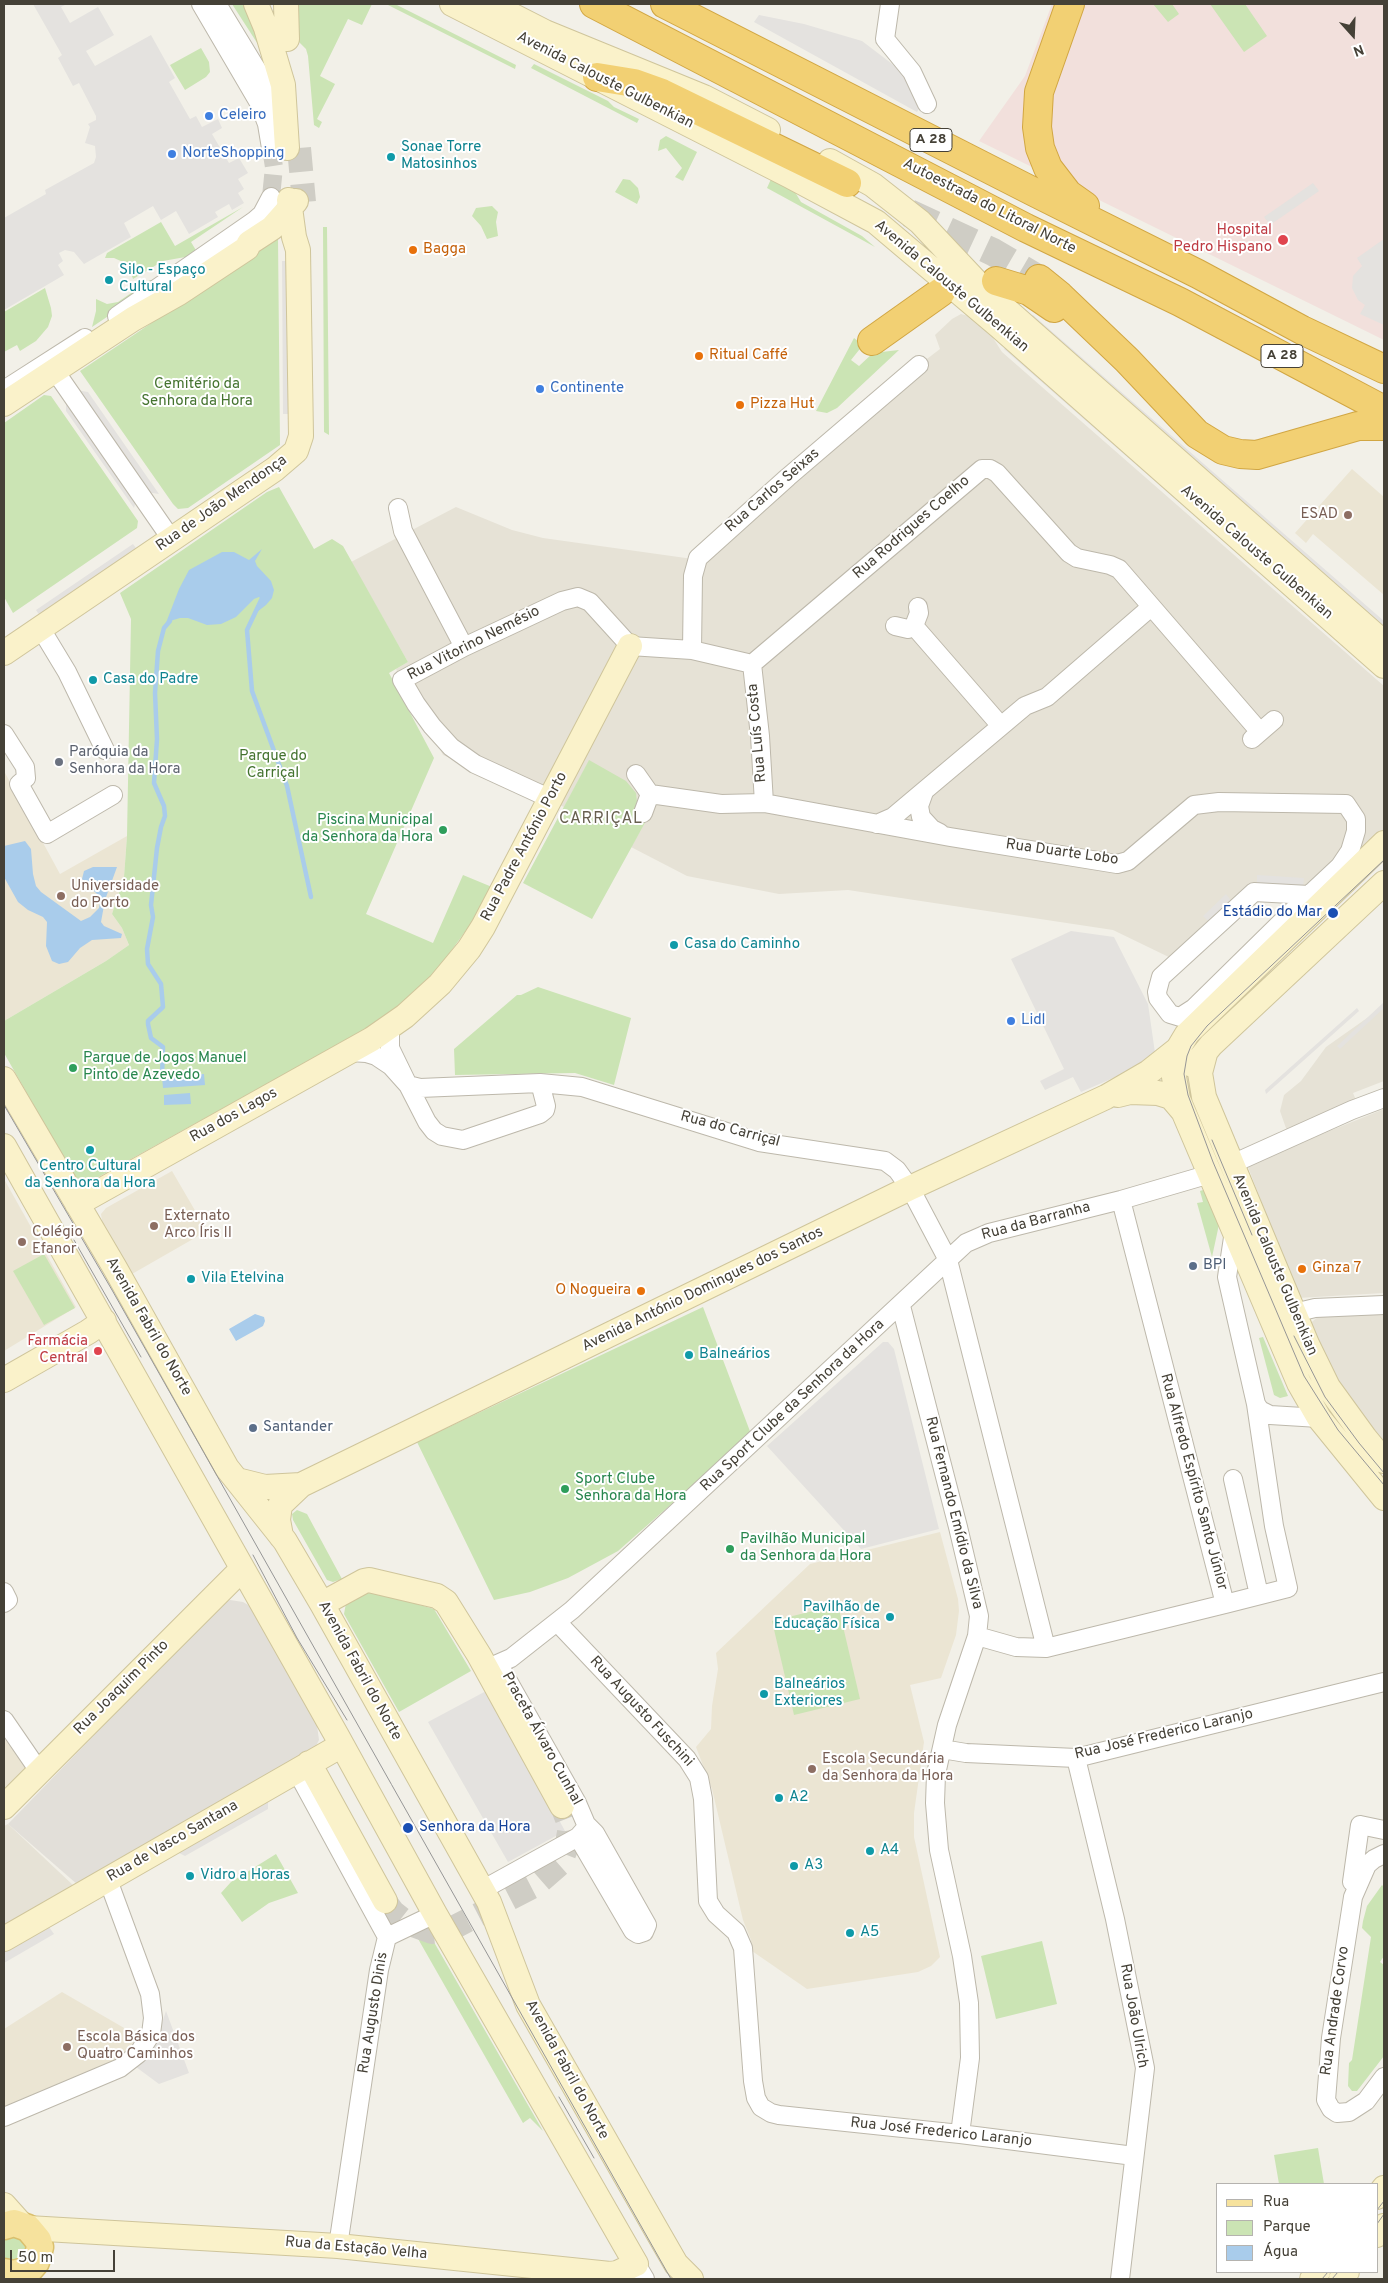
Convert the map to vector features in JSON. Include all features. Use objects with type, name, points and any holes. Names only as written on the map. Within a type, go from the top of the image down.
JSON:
[{"type":"highway","name":"Autoestrada do Litoral Norte","points":[[594,4],[1026,228],[1180,302],[1384,410]]},
{"type":"highway","name":"A 28","points":[[666,4],[1198,274],[1302,330],[1384,369]]},
{"type":"highway","points":[[1070,4],[1039,92],[1037,127],[1040,148],[1048,168],[1068,194],[1198,274]]},
{"type":"highway","points":[[597,77],[634,83],[662,93],[847,183]]},
{"type":"highway","points":[[1039,279],[1060,296],[1120,353],[1169,406],[1197,434],[1209,443],[1240,454],[1269,453],[1358,426],[1384,426]]},
{"type":"highway","points":[[996,281],[1030,291],[1047,302],[1169,406]]},
{"type":"highway","points":[[872,341],[941,292]]},
{"type":"main road","points":[[7,2275],[23,2273],[37,2266],[38,2240],[18,2226]]},
{"type":"street","points":[[201,4],[259,103],[266,124],[286,148]]},
{"type":"street","points":[[217,4],[265,83],[286,123]]},
{"type":"street","points":[[256,4],[278,64],[283,85],[286,148]]},
{"type":"street","points":[[274,4],[276,14],[287,39]]},
{"type":"street","points":[[286,4],[287,39],[296,84],[286,148]]},
{"type":"street","name":"Avenida Calouste Gulbenkian","points":[[452,4],[790,176],[883,227],[1000,326],[1384,666]]},
{"type":"street","name":"Avenida Calouste Gulbenkian","points":[[490,4],[545,32],[704,97],[873,185],[920,222],[984,290],[1384,643]]},
{"type":"street","points":[[890,4],[885,39],[912,72],[927,104]]},
{"type":"street","points":[[4,404],[133,319],[179,293],[247,248],[249,243],[272,228],[290,201]]},
{"type":"street","points":[[4,390],[88,336],[262,214],[290,201]]},
{"type":"street","name":"Rua de João Mendonça","points":[[6,645],[41,629],[287,461],[296,451],[301,436],[296,244],[290,201]]},
{"type":"street","points":[[272,228],[284,230],[296,244]]},
{"type":"street","name":"Rua Carlos Seixas","points":[[692,650],[693,576],[698,558],[788,477],[919,365]]},
{"type":"street","points":[[56,371],[172,540]]},
{"type":"street","name":"Rua Rodrigues Coelho","points":[[752,664],[982,469],[990,469],[997,473],[1069,553],[1077,558],[1115,566],[1151,607],[1256,736],[1274,720]]},
{"type":"street","points":[[398,508],[403,531],[464,647]]},
{"type":"street","name":"Rua Vitorino Nemésio","points":[[551,800],[475,764],[451,747],[432,726],[402,680],[464,647],[562,600],[578,597],[590,602],[630,646]]},
{"type":"street","points":[[895,626],[908,629],[914,626],[918,620],[918,607]]},
{"type":"street","points":[[877,824],[893,817],[1025,706],[1047,697],[1151,607]]},
{"type":"street","points":[[914,626],[1001,726]]},
{"type":"street","points":[[41,629],[67,672],[105,750]]},
{"type":"street","points":[[630,646],[692,650],[752,664]]},
{"type":"street","name":"Rua Padre António Porto","points":[[390,1027],[440,984],[469,949],[483,927],[630,646]]},
{"type":"street","name":"Rua Luís Costa","points":[[752,664],[760,736],[764,803]]},
{"type":"street","points":[[4,734],[25,767],[26,778],[19,784],[47,834],[113,795]]},
{"type":"street","points":[[636,774],[650,794],[643,813]]},
{"type":"street","points":[[924,792],[919,799],[921,817],[932,829],[950,837]]},
{"type":"street","name":"Rua Duarte Lobo","points":[[650,794],[721,804],[764,803],[950,837],[1117,864],[1128,861],[1194,805],[1219,802],[1346,804],[1356,819],[1356,830],[1350,851],[1340,866],[1309,895]]},
{"type":"street","name":"Avenida Calouste Gulbenkian","points":[[1384,843],[1199,1021],[1178,1049],[1174,1077],[1176,1092],[1182,1110],[1293,1371],[1319,1418],[1384,1498]]},
{"type":"street","points":[[1106,1097],[1174,1077],[1191,1069],[1211,1045],[1384,883]]},
{"type":"street","points":[[1250,892],[1309,895],[1186,1014],[1177,1017],[1170,1014],[1162,1006],[1157,992],[1161,978],[1250,892]]},
{"type":"street","points":[[390,1027],[390,1048],[424,1117],[434,1131],[442,1136],[463,1140],[540,1114],[545,1110],[546,1106],[540,1083]]},
{"type":"street","name":"Rua dos Lagos","points":[[77,1204],[350,1052],[390,1027]]},
{"type":"street","name":"Avenida António Domingues dos Santos","points":[[301,1484],[910,1188],[1106,1097],[1149,1072],[1178,1049]]},
{"type":"street","points":[[350,1052],[366,1053],[384,1061],[408,1085]]},
{"type":"street","name":"Avenida Calouste Gulbenkian","points":[[1205,1054],[1200,1074],[1204,1097],[1316,1364],[1341,1406],[1384,1461]]},
{"type":"street","name":"Avenida Fabril do Norte","points":[[4,1079],[227,1468],[281,1536],[322,1604],[482,1890],[497,1920],[528,2005],[685,2274]]},
{"type":"street","name":"Rua do Carriçal","points":[[408,1085],[420,1088],[540,1083],[592,1090],[759,1142],[884,1161],[897,1170],[910,1188]]},
{"type":"street","name":"Avenida António Domingues dos Santos","points":[[1106,1097],[1130,1092],[1158,1093],[1171,1097],[1182,1110]]},
{"type":"street","points":[[1232,1164],[1352,1110],[1384,1098]]},
{"type":"street","points":[[4,1146],[104,1321],[241,1570],[342,1746],[435,1914],[641,2272]]},
{"type":"street","name":"Rua da Barranha","points":[[948,1260],[977,1237],[1121,1200],[1210,1174]]},
{"type":"street","points":[[910,1188],[948,1260],[1046,1648]]},
{"type":"street","name":"Rua Alfredo Espírito Santo Júnior","points":[[977,1636],[1016,1647],[1046,1648],[1225,1604],[1121,1200]]},
{"type":"street","name":"Avenida Calouste Gulbenkian","points":[[1234,1231],[1227,1277],[1256,1404],[1274,1526],[1288,1588],[1259,1595]]},
{"type":"street","name":"Rua Sport Clube da Senhora da Hora","points":[[493,1667],[558,1623],[901,1306],[948,1260]]},
{"type":"street","points":[[1294,1313],[1315,1308],[1384,1305]]},
{"type":"street","name":"Rua Fernando Emídio da Silva","points":[[901,1306],[978,1606],[977,1636],[947,1725],[936,1774],[935,1824],[940,1858],[962,1956],[969,2003],[971,2038],[960,2134]]},
{"type":"street","points":[[4,1380],[104,1321]]},
{"type":"street","points":[[1256,1404],[1260,1410],[1270,1416],[1319,1418],[1336,1414],[1341,1406]]},
{"type":"street","points":[[237,1480],[265,1487],[301,1484]]},
{"type":"street","points":[[1225,1604],[1259,1595],[1233,1480]]},
{"type":"street","points":[[281,1536],[278,1520],[280,1505],[301,1484]]},
{"type":"street","name":"Rua Joaquim Pinto","points":[[4,1807],[241,1570]]},
{"type":"street","name":"Praceta Álvaro Cunhal","points":[[322,1604],[364,1581],[370,1580],[437,1596],[450,1606],[493,1667],[577,1803],[582,1831]]},
{"type":"street","points":[[4,1592],[8,1600],[4,1603]]},
{"type":"street","name":"Rua Augusto Fuschini","points":[[558,1623],[687,1759],[699,1778],[703,1799],[708,1900],[716,1914],[736,1932],[743,1948],[756,2098]]},
{"type":"street","points":[[493,1667],[562,1806]]},
{"type":"street","name":"Rua José Frederico Laranjo","points":[[942,1748],[966,1753],[1076,1758],[1384,1682]]},
{"type":"street","points":[[4,1720],[39,1771]]},
{"type":"street","name":"Rua de Vasco Santana","points":[[4,1939],[303,1766],[342,1746]]},
{"type":"street","name":"Rua João Ulrich","points":[[1076,1758],[1114,1919],[1145,2068],[1120,2279]]},
{"type":"street","points":[[303,1766],[385,1902]]},
{"type":"street","name":"Rua Augusto Dinis","points":[[303,1766],[386,1938],[379,1970],[338,2246]]},
{"type":"street","points":[[1353,1896],[1350,1891],[1360,1825],[1384,1830]]},
{"type":"street","points":[[482,1890],[582,1831],[595,1833],[647,1926],[644,1932],[638,1934],[633,1931],[582,1831]]},
{"type":"street","name":"Rua Andrade Corvo","points":[[1384,1854],[1366,1865],[1353,1896],[1331,2038],[1326,2100],[1331,2109],[1337,2113],[1349,2112],[1366,2101],[1384,2077]]},
{"type":"street","points":[[4,2117],[120,2068],[138,2054],[151,2034],[153,2012],[150,1994],[108,1880]]},
{"type":"street","points":[[386,1938],[435,1914]]},
{"type":"street","name":"Rua José Frederico Laranjo","points":[[756,2098],[761,2106],[771,2113],[779,2115],[960,2134],[1134,2156]]},
{"type":"street","points":[[4,2205],[18,2226]]},
{"type":"street","name":"Rua da Estação Velha","points":[[18,2226],[338,2246],[610,2274],[641,2272]]},
{"type":"street","points":[[37,2266],[56,2240],[74,2230]]},
{"type":"shaded area","points":[[33,4],[67,4],[61,7],[70,23],[98,7],[114,35],[86,51],[95,66],[151,35],[175,78],[169,82],[190,119],[196,116],[202,127],[218,119],[222,128],[212,134],[229,163],[239,158],[248,173],[238,179],[244,189],[238,193],[244,203],[232,210],[229,204],[215,212],[218,217],[189,234],[176,211],[161,220],[153,206],[124,223],[131,237],[84,264],[74,252],[65,250],[59,253],[63,261],[58,265],[64,275],[4,310],[4,218],[46,194],[45,190],[94,163],[96,157],[95,146],[85,143],[90,127],[88,124],[96,120],[96,116],[79,83],[73,86],[58,58],[62,55]]},
{"type":"shaded area","name":"Hospital Pedro Hispano","points":[[1052,4],[1384,4],[1384,340],[979,141],[1025,76]]},
{"type":"shaded area","points":[[759,15],[804,24],[862,41],[904,73],[923,102],[917,112],[754,22]]},
{"type":"shaded area","points":[[1313,183],[1319,191],[1270,225],[1264,217]]},
{"type":"shaded area","points":[[1384,239],[1384,325],[1360,314],[1365,305],[1358,300],[1352,288],[1353,276],[1362,266],[1357,258]]},
{"type":"shaded area","points":[[282,261],[291,261],[293,414],[283,414]]},
{"type":"shaded area","points":[[961,314],[972,317],[993,338],[1002,352],[1384,686],[1384,836],[1289,897],[1254,892],[1177,961],[1113,930],[848,890],[779,894],[687,876],[631,847],[646,821],[632,815],[637,802],[589,761],[564,807],[443,755],[396,669],[408,662],[351,562],[456,507],[512,530],[543,538],[700,560],[919,365],[940,349],[935,335],[952,319]]},
{"type":"shaded area","points":[[1033,315],[1384,621],[1384,628],[1030,319]]},
{"type":"shaded area","points":[[1007,345],[1358,652],[1354,656],[1004,349]]},
{"type":"shaded area","points":[[76,390],[88,392],[159,494],[146,492]]},
{"type":"shaded area","points":[[66,395],[137,497],[134,508],[66,411]]},
{"type":"shaded area","name":"ESAD","points":[[1352,469],[1384,497],[1384,595],[1313,534],[1306,543],[1295,533]]},
{"type":"shaded area","points":[[133,544],[139,552],[42,619],[36,610]]},
{"type":"shaded area","name":"Universidade do Porto","points":[[4,771],[60,874],[127,836],[124,877],[112,914],[122,928],[129,945],[106,961],[4,1021]]},
{"type":"shaded area","points":[[1257,875],[1304,878],[1303,888],[1257,885]]},
{"type":"shaded area","points":[[1226,894],[1232,902],[1210,923],[1203,916]]},
{"type":"shaded area","points":[[1071,931],[1114,937],[1148,1004],[1155,1053],[1136,1068],[1081,1092],[1073,1077],[1045,1090],[1040,1081],[1064,1069],[1011,959]]},
{"type":"shaded area","points":[[1384,1002],[1384,1008],[1340,1049],[1337,1046]]},
{"type":"shaded area","points":[[1384,1006],[1384,1081],[1353,1093],[1358,1105],[1288,1134],[1280,1111],[1284,1095],[1301,1081],[1326,1047]]},
{"type":"shaded area","points":[[1357,1008],[1359,1011],[1266,1094],[1265,1090]]},
{"type":"shaded area","points":[[1384,1109],[1384,1293],[1298,1298],[1248,1167],[1285,1149]]},
{"type":"shaded area","name":"Externato Arco Íris II","points":[[172,1171],[207,1231],[132,1274],[102,1221],[101,1214],[106,1208]]},
{"type":"shaded area","name":"Colégio Efanor","points":[[4,1179],[76,1307],[4,1351]]},
{"type":"shaded area","points":[[1384,1309],[1384,1448],[1351,1402],[1306,1327],[1320,1315]]},
{"type":"shaded area","points":[[883,1342],[888,1342],[894,1349],[939,1529],[861,1549],[767,1446]]},
{"type":"shaded area","name":"Escola Secundária da Senhora da Hora","points":[[940,1532],[958,1599],[959,1611],[956,1635],[941,1678],[910,1685],[924,1742],[914,1813],[914,1837],[940,1957],[931,1966],[918,1972],[807,1989],[752,1951],[751,1940],[743,1920],[712,1789],[696,1747],[711,1729],[712,1706],[718,1669],[716,1653],[810,1564]]},
{"type":"shaded area","points":[[230,1600],[243,1602],[250,1606],[317,1725],[319,1740],[315,1748],[78,1885],[8,1824],[223,1602]]},
{"type":"shaded area","points":[[488,1690],[565,1831],[508,1862],[428,1722]]},
{"type":"shaded area","points":[[4,1738],[30,1773],[4,1797]]},
{"type":"shaded area","points":[[268,1799],[268,1809],[185,1856],[175,1851]]},
{"type":"shaded area","points":[[8,1824],[74,1886],[4,1925],[4,1826]]},
{"type":"shaded area","points":[[49,1927],[54,1934],[4,1963],[4,1952]]},
{"type":"shaded area","name":"Escola Básica dos Quatro Caminhos","points":[[62,1992],[138,2036],[123,2057],[4,2111],[4,2029]]},
{"type":"shaded area","points":[[166,2011],[189,2073],[159,2084],[136,2067],[156,2041]]},
{"type":"green space","points":[[232,4],[250,4],[272,66]]},
{"type":"green space","points":[[290,4],[372,4],[362,25],[348,19],[320,76],[335,84],[317,119],[322,122],[319,128],[314,125],[308,56],[306,49],[297,40]]},
{"type":"green space","points":[[386,4],[395,4],[516,65],[515,69]]},
{"type":"green space","points":[[1153,4],[1172,4],[1179,14],[1168,22]]},
{"type":"green space","points":[[1210,4],[1245,4],[1267,36],[1244,52]]},
{"type":"green space","points":[[201,48],[209,62],[210,72],[206,77],[185,90],[170,65]]},
{"type":"green space","points":[[534,64],[608,101],[614,107],[639,119],[637,123],[531,68]]},
{"type":"green space","points":[[666,136],[697,152],[683,181],[675,177],[682,168],[666,148],[658,151],[660,140]]},
{"type":"green space","points":[[623,179],[630,180],[638,188],[640,197],[637,204],[615,192]]},
{"type":"green space","points":[[771,179],[795,192],[801,202],[862,236],[875,247],[767,188]]},
{"type":"green space","points":[[492,206],[498,212],[496,222],[498,236],[487,239],[481,226],[472,216],[476,208]]},
{"type":"green space","points":[[243,207],[191,242],[197,252],[191,256],[163,261],[133,279],[130,270],[123,262],[114,258],[105,258],[107,253],[161,222],[175,246]]},
{"type":"green space","points":[[323,227],[327,227],[329,435],[324,432]]},
{"type":"green space","name":"Cemitério da Senhora da Hora","points":[[278,238],[280,445],[188,508],[178,509],[80,371]]},
{"type":"green space","points":[[150,280],[162,280],[92,327],[96,311],[96,299],[107,304],[118,302]]},
{"type":"green space","points":[[45,288],[52,316],[48,327],[36,341],[20,351],[17,345],[4,352],[4,312]]},
{"type":"green space","points":[[854,338],[863,345],[851,360],[859,366],[873,353],[899,350],[837,408],[827,413],[816,411]]},
{"type":"green space","points":[[44,395],[51,396],[138,521],[137,528],[13,613],[4,597],[4,423]]},
{"type":"green space","name":"Parque do Carriçal","points":[[279,487],[314,549],[332,539],[343,546],[408,662],[389,673],[434,758],[366,914],[433,943],[463,875],[492,887],[475,918],[438,969],[417,992],[377,1023],[84,1185],[78,1183],[4,1053],[4,1021],[106,961],[129,945],[122,928],[112,914],[124,877],[127,836],[131,619],[120,593],[267,492]]},
{"type":"green space","points":[[589,760],[626,781],[636,793],[637,802],[633,815],[646,821],[592,919],[523,883]]},
{"type":"green space","points":[[538,987],[631,1018],[614,1085],[575,1073],[455,1075],[454,1049],[517,995]]},
{"type":"green space","points":[[1206,1189],[1220,1220],[1212,1257],[1197,1203],[1203,1202],[1200,1191]]},
{"type":"green space","points":[[44,1254],[75,1308],[44,1325],[13,1271]]},
{"type":"green space","name":"Sport Clube Senhora da Hora","points":[[703,1307],[751,1434],[618,1551],[568,1578],[530,1592],[494,1600],[417,1442]]},
{"type":"green space","points":[[1263,1337],[1288,1396],[1280,1398],[1274,1395],[1259,1338]]},
{"type":"green space","points":[[297,1510],[307,1514],[342,1579],[333,1582],[327,1580],[293,1520],[292,1514]]},
{"type":"green space","points":[[371,1591],[434,1609],[471,1671],[399,1712],[344,1614],[346,1603]]},
{"type":"green space","points":[[838,1605],[860,1699],[794,1715],[772,1621]]},
{"type":"green space","points":[[276,1854],[298,1893],[269,1903],[242,1922],[221,1893],[231,1882]]},
{"type":"green space","points":[[1382,1885],[1384,1887],[1384,1956],[1380,1962],[1384,1965],[1384,2056],[1357,2091],[1352,2091],[1348,2086],[1349,2063],[1352,2060],[1371,1937],[1362,1928],[1363,1921],[1367,1906]]},
{"type":"green space","points":[[425,1934],[431,1937],[543,2131],[530,2118],[523,2123],[417,1937]]},
{"type":"green space","points":[[1042,1941],[1057,2004],[996,2019],[981,1956]]},
{"type":"green space","points":[[1318,2148],[1324,2183],[1279,2183],[1274,2155]]},
{"type":"green space","points":[[13,2235],[28,2238],[28,2263],[4,2259],[4,2241]]},
{"type":"water","points":[[262,549],[255,561],[257,566],[271,581],[274,590],[272,598],[266,605],[253,615],[263,600],[259,597],[254,599],[236,617],[221,624],[207,625],[188,618],[180,618],[170,621],[164,628],[179,589],[189,570],[222,552],[234,552],[249,560]]},
{"type":"water","points":[[25,841],[31,849],[36,886],[41,892],[81,921],[90,917],[99,908],[100,902],[99,896],[82,879],[84,871],[93,867],[117,867],[105,900],[101,922],[104,926],[122,934],[121,938],[92,940],[80,948],[68,962],[59,964],[52,961],[46,946],[47,922],[43,917],[28,910],[18,902],[4,877],[4,846]]},
{"type":"water","points":[[204,1074],[205,1085],[163,1088],[162,1077]]},
{"type":"water","points":[[190,1093],[191,1104],[164,1105],[164,1095]]},
{"type":"water","points":[[255,1314],[264,1317],[263,1326],[236,1341],[229,1329]]},
{"type":"waterway","points":[[264,594],[247,630],[252,691],[287,786],[311,897]]},
{"type":"waterway","points":[[162,1077],[163,1047],[151,1038],[148,1024],[148,1021],[163,1007],[161,984],[148,964],[147,949],[153,917],[151,905],[157,848],[165,816],[164,806],[154,783],[157,739],[155,693],[158,651],[164,628],[170,621]]},
{"type":"tunnel","points":[[271,148],[274,167],[271,197]]},
{"type":"tunnel","points":[[299,148],[304,202]]},
{"type":"tunnel","points":[[909,213],[993,252],[1039,279]]},
{"type":"tunnel","points":[[385,1901],[393,1912],[407,1923],[432,1932],[447,1931],[536,1885],[560,1864],[566,1849],[569,1832],[562,1806]]},
{"type":"tram line","points":[[1384,860],[1207,1026],[1191,1046],[1184,1074],[1188,1095],[1213,1162],[1304,1376],[1338,1430],[1384,1485]]},
{"type":"tram line","points":[[4,1105],[112,1290],[671,2279]]},
{"type":"tram line","points":[[1212,1140],[1252,1235]]},
{"type":"tram line","points":[[74,1240],[141,1357]]},
{"type":"tram line","points":[[1294,1336],[1325,1397],[1384,1473]]},
{"type":"tram line","points":[[253,1555],[297,1638],[347,1720]]},
{"type":"tram line","points":[[559,2097],[594,2158]]},
{"type":"tram line","points":[[1378,2209],[1384,2201]]},
{"type":"tram line","points":[[1378,2223],[1384,2214]]},
{"type":"tram line","points":[[1322,2279],[1327,2273]]},
{"type":"tram line","points":[[1332,2279],[1337,2273]]},
{"type":"place","name":"Celeiro","points":[[209,116]]},
{"type":"place","name":"NorteShopping","points":[[172,154]]},
{"type":"place","name":"Sonae Torre Matosinhos","points":[[391,157]]},
{"type":"place","name":"Hospital Pedro Hispano","points":[[1283,240]]},
{"type":"place","name":"Bagga","points":[[413,250]]},
{"type":"place","name":"Silo - Espaço Cultural","points":[[109,280]]},
{"type":"place","name":"Ritual Caffé","points":[[699,356]]},
{"type":"place","name":"Continente","points":[[540,389]]},
{"type":"place","name":"Pizza Hut","points":[[740,405]]},
{"type":"place","name":"ESAD","points":[[1348,515]]},
{"type":"place","name":"Casa do Padre","points":[[93,680]]},
{"type":"place","name":"Paróquia da Senhora da Hora","points":[[59,762]]},
{"type":"place","name":"Piscina Municipal da Senhora da Hora","points":[[443,830]]},
{"type":"place","name":"Universidade do Porto","points":[[61,896]]},
{"type":"place","name":"Estádio do Mar","points":[[1333,913]]},
{"type":"place","name":"Casa do Caminho","points":[[674,945]]},
{"type":"place","name":"Lidl","points":[[1011,1021]]},
{"type":"place","name":"Parque de Jogos Manuel Pinto de Azevedo","points":[[73,1068]]},
{"type":"place","name":"Centro Cultural da Senhora da Hora","points":[[90,1150]]},
{"type":"place","name":"Externato Arco Íris II","points":[[154,1226]]},
{"type":"place","name":"Colégio Efanor","points":[[22,1242]]},
{"type":"place","name":"BPI","points":[[1193,1266]]},
{"type":"place","name":"Ginza 7","points":[[1302,1269]]},
{"type":"place","name":"Vila Etelvina","points":[[191,1279]]},
{"type":"place","name":"O Nogueira","points":[[641,1291]]},
{"type":"place","name":"Farmácia Central","points":[[98,1351]]},
{"type":"place","name":"Balneários","points":[[689,1355]]},
{"type":"place","name":"Santander","points":[[253,1428]]},
{"type":"place","name":"Sport Clube Senhora da Hora","points":[[565,1489]]},
{"type":"place","name":"Pavilhão Municipal da Senhora da Hora","points":[[730,1549]]},
{"type":"place","name":"Pavilhão de Educação Física","points":[[890,1617]]},
{"type":"place","name":"Balneários Exteriores","points":[[764,1694]]},
{"type":"place","name":"Escola Secundária da Senhora da Hora","points":[[812,1769]]},
{"type":"place","name":"A2","points":[[779,1798]]},
{"type":"place","name":"Senhora da Hora","points":[[408,1828]]},
{"type":"place","name":"A4","points":[[870,1851]]},
{"type":"place","name":"A3","points":[[794,1866]]},
{"type":"place","name":"Vidro a Horas","points":[[190,1876]]},
{"type":"place","name":"A5","points":[[850,1933]]},
{"type":"place","name":"Escola Básica dos Quatro Caminhos","points":[[67,2047]]},
{"type":"district","name":"CARRIÇAL","points":[[601,820]]}]
